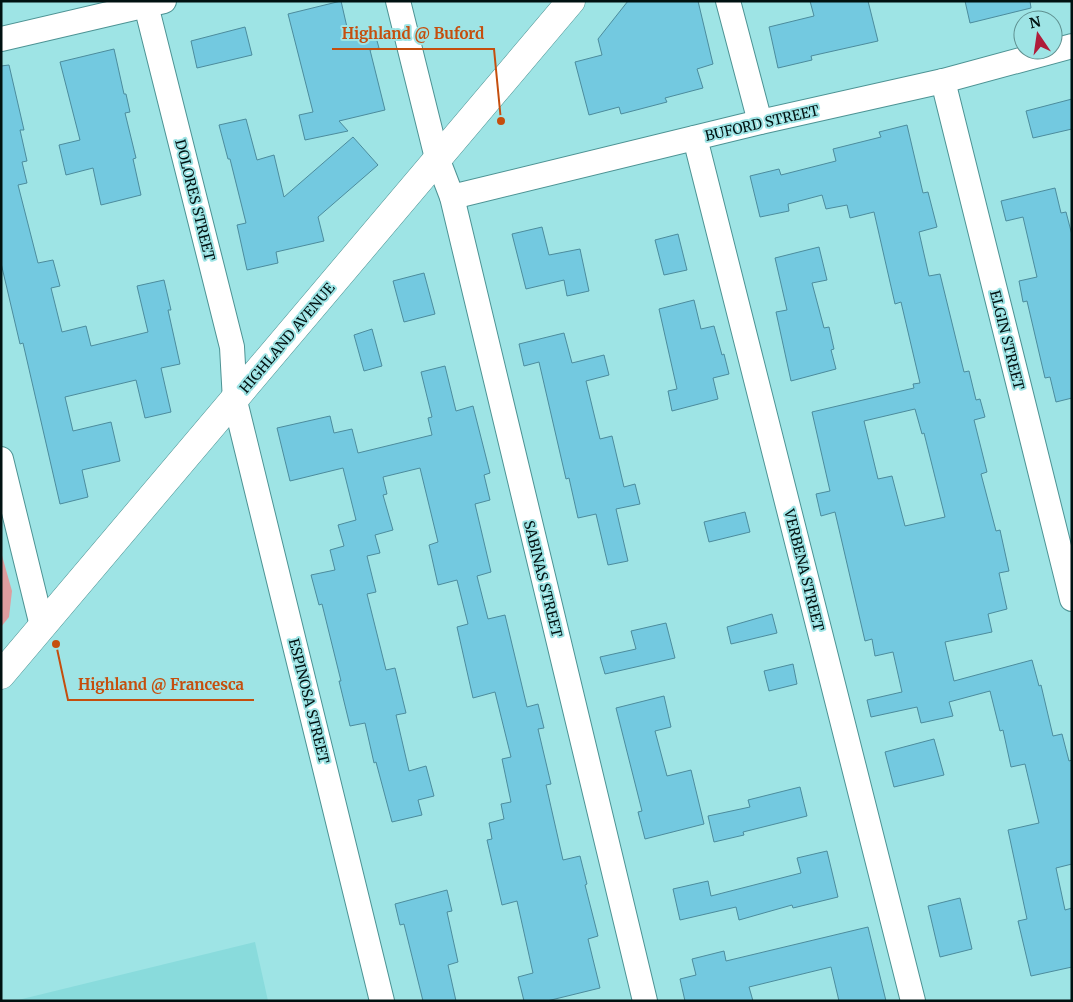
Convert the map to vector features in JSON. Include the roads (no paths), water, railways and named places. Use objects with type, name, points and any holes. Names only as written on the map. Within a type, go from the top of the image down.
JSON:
[{"type":"street","name":"SABINAS STREET","points":[[398,1],[437,158],[452,197],[645,1001]]},
{"type":"street","name":"HIGHLAND AVENUE","points":[[1,675],[571,1]]},
{"type":"street","points":[[728,1],[760,122]]},
{"type":"street","points":[[1,39],[152,3]]},
{"type":"street","name":"DOLORES STREET","points":[[152,3],[232,347],[235,400]]},
{"type":"street","name":"BUFORD STREET","points":[[452,197],[760,122],[943,81],[1072,46]]},
{"type":"street","name":"ELGIN STREET","points":[[943,81],[1072,600]]},
{"type":"street","name":"VERBENA STREET","points":[[696,138],[913,1001]]},
{"type":"street","name":"ESPINOSA STREET","points":[[235,400],[382,1001]]},
{"type":"street","points":[[1,459],[42,626]]},
{"type":"place","name":"Highland @ Buford","points":[[501,121]]},
{"type":"place","name":"Highland @ Francesca","points":[[56,644]]}]
